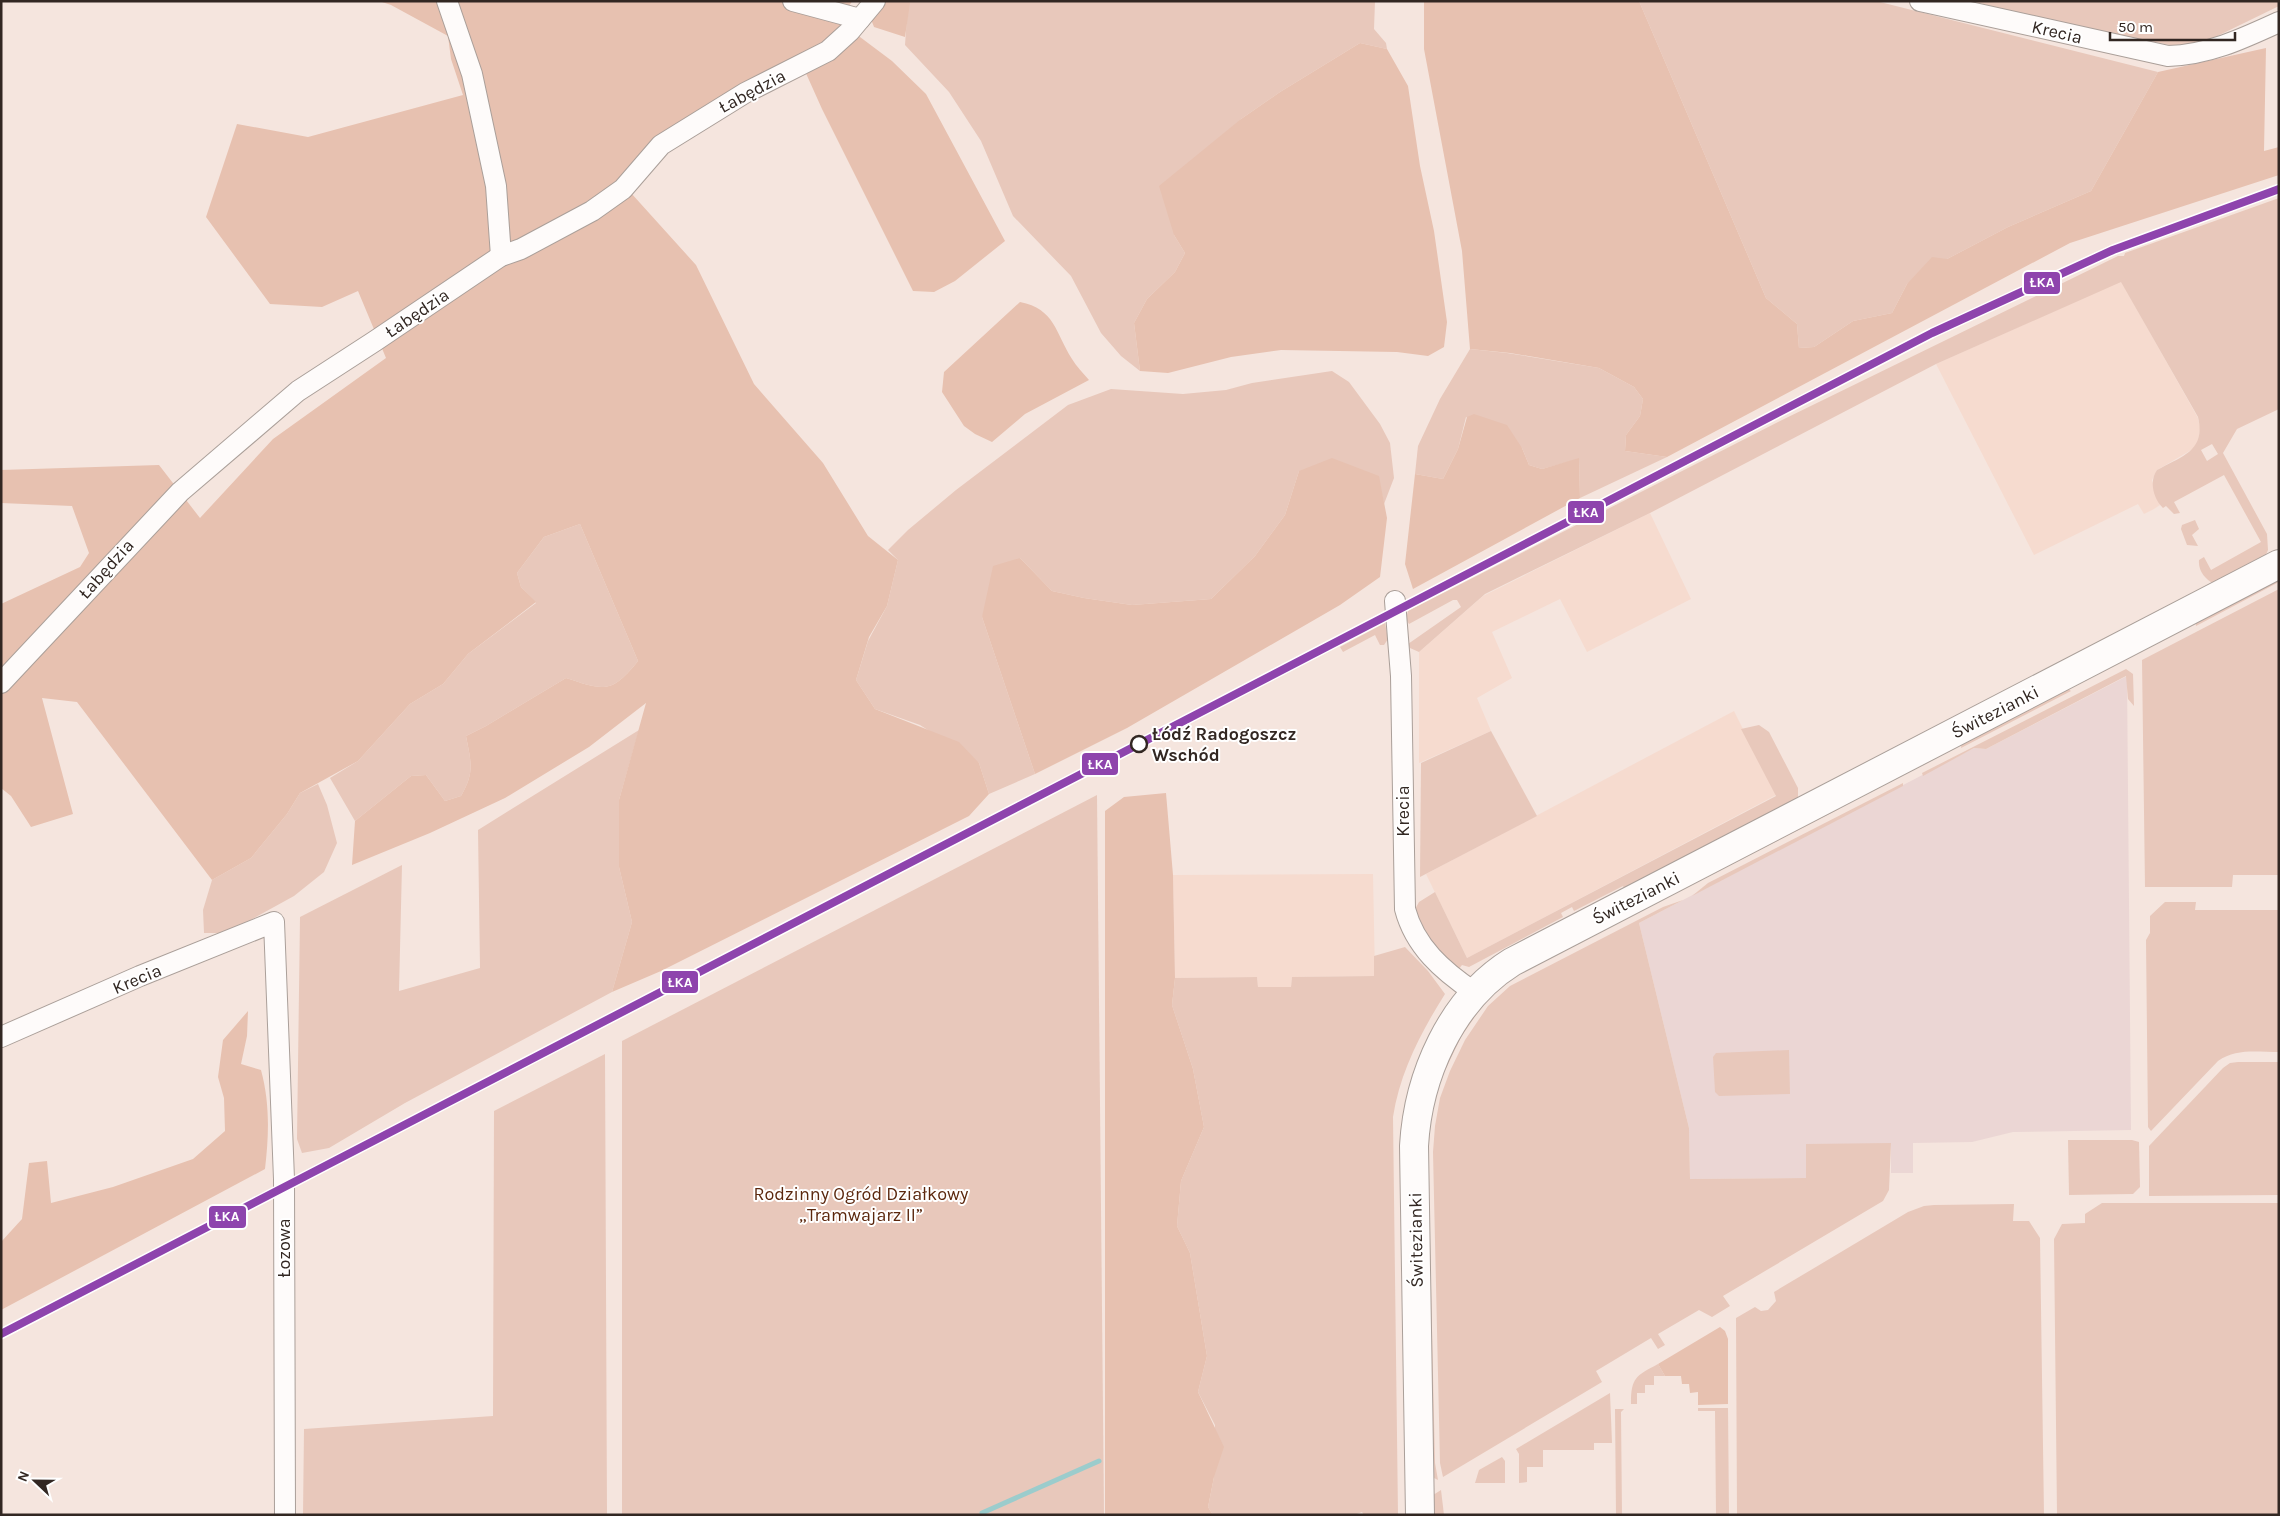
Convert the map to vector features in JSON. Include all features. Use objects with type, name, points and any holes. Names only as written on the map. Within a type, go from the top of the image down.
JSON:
[{"type":"street","points":[[447,1],[472,74],[496,186],[501,256]]},
{"type":"street","points":[[793,1],[860,19]]},
{"type":"street","name":"Łabędzia","points":[[1,683],[180,492],[298,391],[501,256],[521,249],[592,212],[623,189],[661,145],[745,93],[828,51],[875,1]]},
{"type":"street","name":"Krecia","points":[[1920,1],[2168,56],[2196,55],[2231,44],[2279,22]]},
{"type":"street","name":"Świtezianki","points":[[1420,1515],[1414,1146],[1416,1117],[1422,1091],[1435,1057],[1474,992],[1490,977],[1512,962],[2279,564]]},
{"type":"street","name":"Krecia","points":[[1395,601],[1401,676],[1405,909],[1419,944],[1456,980],[1474,992]]},
{"type":"street","name":"Krecia","points":[[1,1037],[140,976],[274,922]]},
{"type":"street","name":"Łozowa","points":[[274,922],[284,1179],[285,1515]]},
{"type":"shaded area","points":[[379,1],[852,1],[840,22],[892,61],[926,94],[1005,241],[955,281],[934,292],[913,291],[822,109],[800,60],[688,121],[631,193],[696,265],[754,384],[823,463],[868,536],[898,560],[887,606],[869,637],[856,680],[875,709],[959,742],[979,763],[989,794],[969,816],[661,971],[612,992],[632,922],[619,867],[619,800],[646,703],[589,747],[505,798],[430,833],[352,865],[355,821],[411,776],[426,775],[445,801],[461,796],[471,767],[466,736],[566,678],[589,685],[606,687],[621,680],[638,661],[580,524],[544,537],[517,573],[521,587],[536,602],[468,654],[443,684],[410,704],[358,761],[300,793],[287,814],[251,858],[212,880],[77,702],[42,698],[73,814],[31,827],[11,796],[1,788],[1,604],[80,567],[89,553],[72,506],[1,503],[1,470],[159,465],[200,518],[273,439],[386,358],[358,291],[322,307],[270,304],[206,217],[237,124],[308,137],[463,95],[451,59],[448,36],[391,5]]},
{"type":"shaded area","points":[[887,1],[908,1],[910,3],[905,37],[874,27],[869,14]]},
{"type":"shaded area","points":[[1424,1],[1639,1],[1766,298],[1797,324],[1799,348],[1814,347],[1853,321],[1892,313],[1907,284],[1932,257],[1947,259],[2008,227],[2091,191],[2158,72],[2266,48],[2264,151],[2279,147],[2279,175],[2070,243],[1667,457],[1625,451],[1626,435],[1640,416],[1643,399],[1634,387],[1599,368],[1510,353],[1470,349],[1462,251],[1424,49]]},
{"type":"shaded area","points":[[1360,43],[1387,49],[1408,86],[1420,166],[1434,231],[1447,322],[1444,347],[1428,356],[1397,352],[1281,350],[1231,357],[1168,373],[1140,371],[1134,323],[1147,299],[1175,272],[1185,253],[1174,235],[1159,186],[1241,119],[1280,92]]},
{"type":"shaded area","points":[[2121,281],[2198,418],[2200,428],[2198,444],[2193,449],[2157,470],[2152,480],[2160,505],[2144,514],[2138,504],[2034,555],[1936,364]]},
{"type":"shaded area","points":[[1020,302],[1032,305],[1047,316],[1053,323],[1074,362],[1089,380],[1025,414],[992,442],[964,426],[942,392],[944,372]]},
{"type":"shaded area","points":[[1474,414],[1507,425],[1522,448],[1529,465],[1542,469],[1579,458],[1580,498],[1413,589],[1405,564],[1415,474],[1443,479],[1458,449],[1467,417]]},
{"type":"shaded area","points":[[1332,458],[1379,476],[1387,518],[1380,577],[1340,605],[1127,728],[1035,774],[982,617],[993,566],[1020,558],[1052,591],[1084,598],[1132,605],[1211,599],[1255,556],[1285,515],[1299,471]]},
{"type":"shaded area","points":[[1650,513],[1691,599],[1587,652],[1560,599],[1492,632],[1512,678],[1477,698],[1491,731],[1419,763],[1419,652],[1483,596]]},
{"type":"shaded area","points":[[2127,676],[2131,1130],[2013,1132],[1972,1142],[1913,1143],[1913,1173],[1891,1173],[1891,1144],[1807,1144],[1807,1178],[1690,1179],[1689,1128],[1639,923],[1974,748],[1986,749]]},
{"type":"shaded area","points":[[1734,711],[1776,795],[1467,958],[1426,874]]},
{"type":"shaded area","points":[[1166,793],[1173,875],[1175,978],[1172,1005],[1193,1069],[1204,1127],[1181,1181],[1177,1226],[1190,1253],[1207,1356],[1198,1392],[1224,1447],[1214,1477],[1208,1507],[1213,1515],[1105,1515],[1105,811],[1124,797]]},
{"type":"shaded area","points":[[1373,874],[1375,976],[1292,977],[1291,987],[1258,987],[1257,977],[1175,978],[1173,875]]},
{"type":"shaded area","points":[[248,1011],[247,1036],[241,1064],[261,1070],[264,1082],[268,1119],[265,1169],[1,1310],[1,1242],[22,1219],[29,1163],[47,1161],[51,1203],[113,1187],[193,1159],[225,1131],[224,1098],[218,1077],[223,1040]]},
{"type":"shaded area","points":[[1720,1327],[1725,1331],[1728,1339],[1728,1404],[1698,1405],[1698,1392],[1690,1393],[1689,1384],[1682,1384],[1681,1376],[1665,1376],[1658,1364]]},
{"type":"green space","points":[[908,1],[1375,1],[1374,29],[1386,43],[1387,49],[1360,43],[1280,92],[1241,119],[1174,235],[1185,253],[1175,272],[1147,299],[1134,323],[1140,371],[1121,356],[1101,333],[1071,276],[1013,216],[981,141],[949,92],[905,45]]},
{"type":"green space","points":[[1639,1],[1876,1],[2158,72],[2091,191],[2008,227],[1947,259],[1907,284],[1892,313],[1853,321],[1814,347],[1799,348],[1797,324],[1766,298]]},
{"type":"green space","points":[[1972,1],[2279,1],[2279,6],[2201,44],[2170,45],[2039,19]]},
{"type":"green space","points":[[2279,198],[2279,409],[2237,429],[2223,453],[2267,534],[2268,550],[2265,557],[2214,584],[2201,571],[2199,560],[2204,557],[2211,570],[2261,542],[2224,475],[2174,502],[2180,513],[2174,514],[2166,506],[2163,508],[2157,499],[2153,489],[2153,479],[2157,470],[2190,451],[2195,445],[2200,428],[2198,417],[2121,282],[1936,364],[1650,513],[1485,594],[1419,652],[1410,648],[1408,644],[1461,607],[1457,600],[1453,600],[1409,624],[1406,619],[1408,611],[1780,421],[2118,256],[2124,256],[2125,253]],"holes":[[[2212,444],[2218,454],[2207,461],[2201,450]]]},
{"type":"green space","points":[[1470,349],[1599,368],[1634,387],[1643,399],[1640,416],[1626,435],[1625,451],[1667,457],[1580,498],[1579,459],[1542,469],[1529,465],[1522,448],[1466,417],[1458,449],[1443,479],[1415,474],[1418,446],[1440,399]]},
{"type":"green space","points":[[1332,371],[1349,382],[1380,424],[1390,443],[1394,478],[1384,504],[1378,476],[1299,471],[1285,515],[1255,556],[1211,599],[1132,605],[1084,598],[1052,591],[1020,558],[982,617],[1035,774],[989,794],[979,763],[920,725],[875,709],[856,680],[868,641],[887,606],[898,560],[888,550],[908,530],[956,490],[1068,405],[1111,389],[1183,394],[1226,390],[1252,383]]},
{"type":"green space","points":[[2195,520],[2199,529],[2192,535],[2198,546],[2187,545],[2181,529],[2182,525]]},
{"type":"green space","points":[[580,524],[638,661],[621,680],[606,687],[589,685],[566,678],[466,736],[471,767],[461,796],[445,801],[426,775],[411,776],[355,821],[330,778],[358,761],[410,704],[443,684],[468,654],[536,603],[521,587],[517,573],[544,537]]},
{"type":"green space","points":[[2279,576],[2279,582],[2196,626],[2195,618]]},
{"type":"green space","points":[[2279,589],[2279,875],[2233,875],[2232,887],[2145,887],[2142,660]]},
{"type":"green space","points":[[1385,623],[1388,639],[1384,645],[1380,645],[1375,635],[1343,652],[1340,647]]},
{"type":"green space","points":[[2126,669],[2133,674],[2134,706],[2128,699],[2126,676],[1986,749],[1974,748],[1923,776],[1922,773]]},
{"type":"green space","points":[[2064,686],[2071,691],[1961,748],[1962,739]]},
{"type":"green space","points":[[1759,725],[1769,732],[1798,788],[1798,798],[1626,892],[1623,886],[1574,911],[1572,907],[1561,913],[1563,917],[1469,967],[1462,965],[1459,969],[1457,968],[1429,942],[1414,911],[1419,902],[1435,892],[1467,958],[1776,796],[1741,729]]},
{"type":"green space","points":[[639,730],[619,800],[619,867],[632,922],[612,992],[405,1103],[329,1148],[302,1153],[297,1139],[300,917],[402,865],[399,991],[480,968],[478,830]]},
{"type":"green space","points":[[1491,731],[1537,816],[1420,877],[1421,763]]},
{"type":"green space","points":[[1903,783],[1903,786],[1692,896],[1708,883]]},
{"type":"green space","points":[[318,784],[327,805],[337,843],[324,872],[294,896],[227,933],[204,933],[203,910],[212,880],[251,858],[287,814],[300,793]]},
{"type":"green space","name":"Rodzinny Ogród Działkowy „Tramwajarz II”","points":[[1097,795],[1104,1515],[622,1515],[622,1041]]},
{"type":"green space","points":[[1834,807],[1839,809],[1705,878],[1703,874]]},
{"type":"green space","points":[[1683,900],[1639,923],[1689,1128],[1690,1179],[1806,1178],[1806,1144],[1891,1143],[1889,1190],[1883,1201],[1723,1296],[1730,1306],[1712,1317],[1699,1310],[1658,1334],[1665,1345],[1658,1349],[1651,1338],[1596,1371],[1602,1382],[1443,1477],[1440,1463],[1433,1152],[1440,1098],[1450,1071],[1465,1040],[1488,1006],[1510,986],[1663,907]]},
{"type":"green space","points":[[2165,902],[2196,902],[2195,910],[2279,910],[2279,1052],[2239,1052],[2218,1061],[2151,1131],[2148,1127],[2146,940],[2150,933],[2150,916]]},
{"type":"green space","points":[[1624,916],[1626,919],[1517,975],[1487,999],[1461,1037],[1440,1081],[1432,1110],[1428,1152],[1435,1463],[1438,1480],[1430,1476],[1424,1152],[1429,1107],[1435,1084],[1454,1039],[1466,1019],[1496,985],[1520,969]]},
{"type":"green space","points":[[1405,947],[1428,971],[1445,994],[1428,1023],[1406,1068],[1393,1117],[1398,1515],[1364,1515],[1362,1512],[1354,1515],[1213,1515],[1208,1507],[1214,1477],[1215,1425],[1198,1392],[1207,1356],[1190,1253],[1177,1226],[1181,1181],[1204,1127],[1193,1069],[1172,1005],[1175,978],[1257,977],[1258,987],[1291,987],[1292,977],[1374,976],[1374,956]]},
{"type":"green space","points":[[1789,1050],[1790,1094],[1719,1096],[1715,1092],[1713,1057],[1716,1053]]},
{"type":"green space","points":[[605,1054],[607,1515],[303,1515],[304,1429],[493,1416],[494,1111]]},
{"type":"green space","points":[[2279,1062],[2279,1195],[2149,1196],[2149,1146],[2223,1068],[2230,1063]]},
{"type":"green space","points":[[2068,1140],[2132,1140],[2139,1142],[2140,1187],[2133,1194],[2069,1195]]},
{"type":"green space","points":[[2102,1203],[2279,1203],[2279,1515],[2057,1515],[2054,1239],[2062,1224],[2085,1223],[2085,1214]]},
{"type":"green space","points":[[2014,1204],[2013,1221],[2029,1221],[2040,1238],[2044,1515],[1737,1515],[1736,1318],[1755,1307],[1761,1311],[1768,1310],[1776,1301],[1774,1292],[1908,1212],[1924,1206],[1934,1205]]},
{"type":"green space","points":[[1658,1364],[1665,1376],[1654,1376],[1654,1385],[1645,1385],[1645,1393],[1637,1393],[1637,1404],[1631,1404],[1632,1388],[1636,1378]]},
{"type":"green space","points":[[1610,1393],[1612,1443],[1594,1443],[1594,1450],[1543,1450],[1543,1467],[1527,1467],[1527,1482],[1519,1483],[1519,1454],[1516,1449]]},
{"type":"green space","points":[[1698,1408],[1728,1408],[1729,1515],[1716,1515],[1715,1411],[1698,1411]]},
{"type":"green space","points":[[1615,1409],[1624,1409],[1621,1412],[1622,1515],[1616,1515]]},
{"type":"green space","points":[[1502,1457],[1505,1461],[1505,1483],[1475,1483],[1479,1470]]},
{"type":"green space","points":[[1441,1490],[1444,1515],[1430,1515],[1430,1497]]},
{"type":"waterway","points":[[982,1513],[1099,1461]]},
{"type":"transit line","name":"ŁKA","points":[[1,1334],[1932,333],[2113,250],[2279,189]]},
{"type":"place","name":"Łódź Radogoszcz Wschód","points":[[1139,744]]}]
